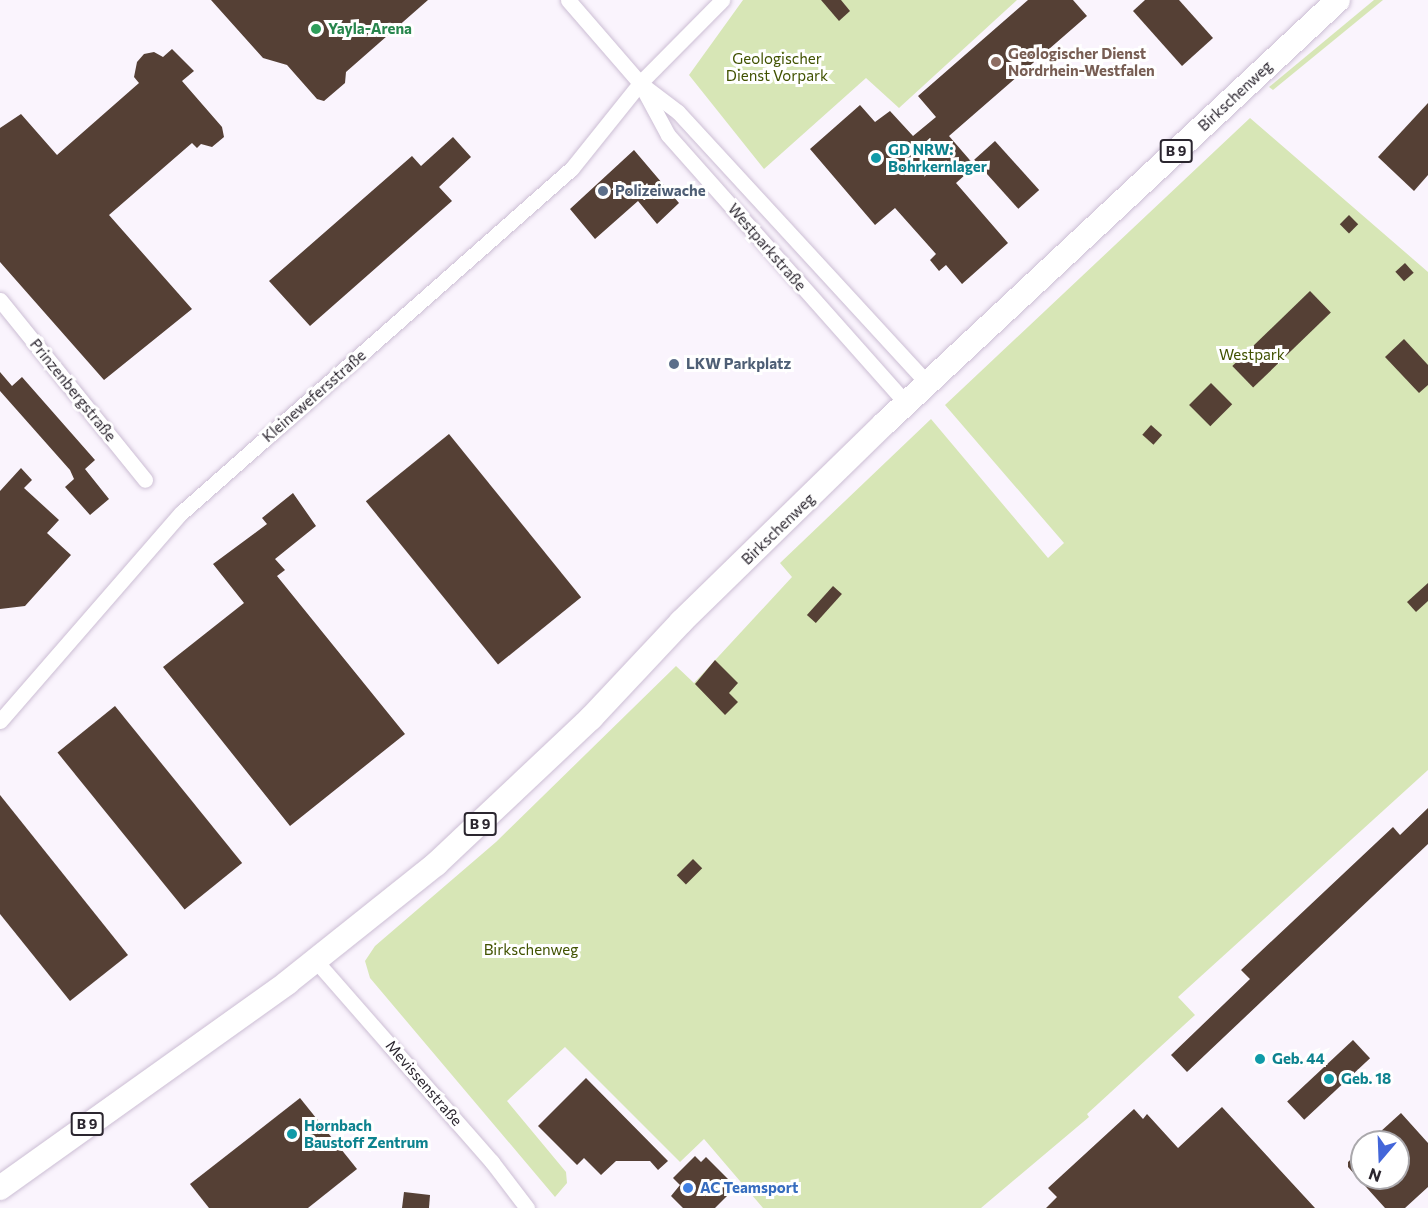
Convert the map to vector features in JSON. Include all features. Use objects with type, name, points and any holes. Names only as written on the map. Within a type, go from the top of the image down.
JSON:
[{"type":"main road","name":"Birkschenweg","points":[[0,1188],[316,961],[436,864],[485,819],[906,403],[1338,0]]},
{"type":"street","name":"Westparkstraße","points":[[568,0],[640,83],[678,112],[928,384]]},
{"type":"street","name":"Kleinewefersstraße","points":[[0,721],[181,513],[572,168],[640,83],[722,0]]},
{"type":"street","name":"Westparkstraße","points":[[640,83],[668,135],[906,403]]},
{"type":"street","name":"Prinzenbergstraße","points":[[0,301],[145,480]]},
{"type":"street","name":"Mevissenstraße","points":[[316,961],[484,1153],[527,1208]]},
{"type":"green space","name":"Geologischer Dienst Vorpark","points":[[743,0],[1017,0],[899,108],[866,78],[764,169],[689,75]]},
{"type":"green space","points":[[1374,0],[1383,0],[1273,90],[1269,87]]},
{"type":"green space","name":"Westpark","points":[[1250,118],[1428,272],[1428,770],[1178,997],[1195,1015],[1087,1114],[1089,1117],[981,1208],[763,1208],[704,1139],[680,1162],[565,1047],[507,1101],[566,1172],[567,1183],[555,1197],[370,978],[365,961],[375,946],[496,842],[676,666],[694,683],[792,577],[780,563],[931,419],[1048,558],[1064,543],[945,405]]},
{"type":"building","name":"Yayla-Arena","points":[[211,0],[428,0],[346,72],[345,83],[324,101],[317,99],[287,65],[263,58]]},
{"type":"building","points":[[821,0],[841,0],[850,11],[839,21]]},
{"type":"building","points":[[1028,0],[1073,0],[1087,16],[949,136],[975,166],[956,183],[1008,243],[962,284],[946,265],[939,271],[930,260],[936,254],[895,208],[875,225],[810,149],[860,105],[875,122],[890,111],[913,136],[936,117],[918,96]]},
{"type":"building","points":[[1145,0],[1179,0],[1213,38],[1182,66],[1133,11]]},
{"type":"building","points":[[172,49],[194,71],[182,81],[222,127],[224,137],[212,147],[201,144],[197,148],[192,143],[109,215],[192,309],[104,380],[0,262],[0,128],[21,114],[57,155],[139,83],[134,77],[137,62],[144,54],[154,52],[163,57]]},
{"type":"building","points":[[1428,103],[1428,175],[1414,191],[1378,157]]},
{"type":"building","points":[[453,137],[471,157],[439,187],[452,201],[310,326],[269,281],[412,156],[421,166]]},
{"type":"building","points":[[995,141],[1039,190],[1018,209],[974,160]]},
{"type":"building","points":[[634,150],[679,203],[657,224],[638,201],[595,239],[570,209]]},
{"type":"building","points":[[1349,215],[1358,224],[1349,233],[1340,224]]},
{"type":"building","points":[[1405,263],[1414,273],[1404,281],[1395,272]]},
{"type":"building","points":[[1310,291],[1331,313],[1253,388],[1232,366]]},
{"type":"building","points":[[1404,339],[1428,365],[1428,385],[1419,393],[1385,357]]},
{"type":"building","points":[[0,372],[12,386],[22,377],[95,460],[85,469],[109,499],[90,515],[65,487],[74,479],[70,470],[0,391]]},
{"type":"building","points":[[1211,383],[1232,404],[1210,426],[1189,405]]},
{"type":"building","points":[[1151,425],[1162,435],[1153,445],[1142,435]]},
{"type":"building","points":[[449,434],[581,597],[498,665],[366,501]]},
{"type":"building","points":[[21,468],[32,480],[24,488],[59,520],[47,533],[71,555],[25,606],[0,609],[0,491]]},
{"type":"building","points":[[293,493],[316,526],[275,559],[285,570],[277,576],[405,734],[290,826],[163,667],[244,603],[213,564],[267,524],[262,518]]},
{"type":"building","points":[[1428,583],[1428,601],[1416,612],[1407,602]]},
{"type":"building","points":[[833,586],[842,594],[816,623],[807,615]]},
{"type":"building","points":[[715,660],[738,683],[729,693],[738,702],[725,715],[695,684]]},
{"type":"building","points":[[115,706],[242,863],[185,910],[57,753]]},
{"type":"building","points":[[0,795],[128,955],[70,1001],[0,914]]},
{"type":"building","points":[[1428,808],[1428,844],[1187,1072],[1171,1055],[1250,979],[1241,970],[1393,827],[1400,835]]},
{"type":"building","points":[[693,859],[702,868],[686,884],[677,875]]},
{"type":"building","name":"Geb. 18","points":[[1353,1040],[1370,1058],[1304,1120],[1287,1101]]},
{"type":"building","points":[[586,1078],[668,1161],[658,1170],[650,1161],[616,1161],[601,1175],[584,1158],[577,1165],[538,1126]]},
{"type":"building","name":"Hornbach Baustoff Zentrum","points":[[300,1098],[357,1169],[308,1208],[209,1208],[190,1184]]},
{"type":"building","points":[[1222,1107],[1315,1208],[1046,1208],[1057,1197],[1048,1188],[1134,1109],[1143,1119],[1147,1114],[1178,1148]]},
{"type":"building","points":[[1401,1113],[1428,1143],[1428,1187],[1405,1208],[1385,1208],[1369,1190],[1410,1190],[1410,1130],[1382,1130]]},
{"type":"building","points":[[695,1156],[701,1162],[706,1157],[730,1181],[725,1186],[731,1192],[715,1208],[683,1208],[671,1196],[680,1185],[673,1178]]},
{"type":"building","points":[[404,1192],[430,1195],[429,1208],[402,1208]]},
{"type":"place","name":"Yayla-Arena","points":[[316,29]]},
{"type":"place","name":"Geologischer Dienst Nordrhein-Westfalen","points":[[996,62]]},
{"type":"place","name":"GD NRW: Bohrkernlager","points":[[876,158]]},
{"type":"place","name":"Polizeiwache","points":[[603,191]]},
{"type":"place","name":"LKW Parkplatz","points":[[674,364]]},
{"type":"place","name":"Geb. 44","points":[[1260,1059]]},
{"type":"place","name":"Geb. 18","points":[[1329,1079]]},
{"type":"place","name":"Hornbach Baustoff Zentrum","points":[[292,1134]]},
{"type":"place","name":"AC Teamsport","points":[[688,1188]]}]
